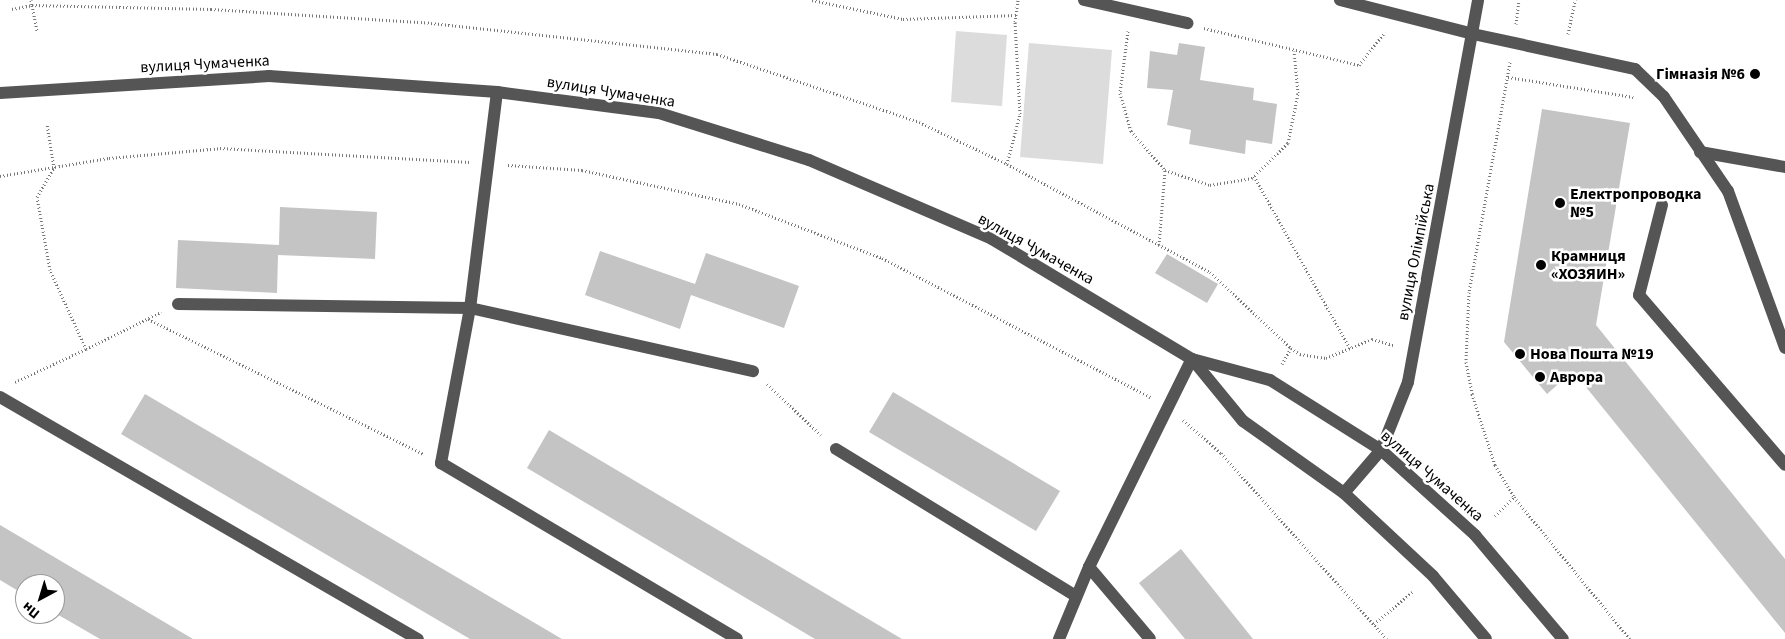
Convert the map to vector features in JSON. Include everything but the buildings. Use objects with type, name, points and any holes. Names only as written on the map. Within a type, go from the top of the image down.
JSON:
[{"type":"street","points":[[1084,0],[1187,23]]},
{"type":"street","points":[[1340,0],[1473,34],[1635,69],[1664,96],[1728,191],[1782,334],[1785,348]]},
{"type":"street","name":"вулиця Олімпійська","points":[[1344,493],[1381,450],[1408,382],[1478,0]]},
{"type":"street","name":"вулиця Чумаченка","points":[[0,93],[269,76],[497,92],[660,113],[809,160],[992,239],[1192,359],[1270,380],[1381,450],[1475,535],[1563,639]]},
{"type":"street","points":[[497,92],[470,308],[441,463],[737,639]]},
{"type":"street","points":[[1700,152],[1785,167]]},
{"type":"street","points":[[1662,205],[1638,295],[1785,465]]},
{"type":"street","points":[[178,304],[470,308],[753,371]]},
{"type":"street","points":[[1059,639],[1089,567],[1192,359]]},
{"type":"street","name":"вулиця Чумаченка","points":[[1192,359],[1243,421],[1344,493],[1433,576],[1486,639]]},
{"type":"street","points":[[0,397],[418,639]]},
{"type":"street","points":[[836,449],[1076,596]]},
{"type":"street","points":[[1089,567],[1150,639]]},
{"type":"path","points":[[31,0],[37,31]]},
{"type":"path","points":[[812,0],[903,19],[1016,16]]},
{"type":"path","points":[[1007,164],[1020,114],[1016,16],[1018,0]]},
{"type":"path","points":[[1519,0],[1514,42],[1469,292],[1466,362],[1482,431],[1495,465],[1514,498],[1630,639]]},
{"type":"path","points":[[1568,38],[1575,0]]},
{"type":"path","points":[[12,9],[32,5]]},
{"type":"path","points":[[1130,11],[1120,93],[1131,131],[1165,170],[1210,185],[1254,176],[1288,143],[1298,93],[1294,51]]},
{"type":"path","points":[[1187,23],[1294,51],[1359,65],[1398,15]]},
{"type":"path","points":[[1508,77],[1640,98]]},
{"type":"path","points":[[47,124],[54,168],[37,197],[50,270],[86,349]]},
{"type":"path","points":[[0,176],[109,158],[220,148],[582,170],[738,204],[882,258],[1168,407],[1221,452],[1387,639]]},
{"type":"path","points":[[1159,246],[1165,170]]},
{"type":"path","points":[[1254,176],[1351,350]]},
{"type":"path","points":[[9,385],[178,304]]},
{"type":"path","points":[[148,319],[441,463]]},
{"type":"path","points":[[1282,364],[1291,348],[1300,354],[1326,358],[1351,350],[1372,339],[1393,345]]},
{"type":"path","points":[[753,371],[836,449]]},
{"type":"path","points":[[1494,516],[1514,498]]},
{"type":"path","points":[[1374,624],[1412,592]]},
{"type":"shaded area","points":[[956,31],[1007,35],[1002,106],[951,102]]},
{"type":"shaded area","points":[[1029,43],[1112,50],[1103,164],[1020,157]]},
{"type":"place","name":"Гімназія №6","points":[[1755,74]]},
{"type":"place","name":"Електропроводка №5","points":[[1560,203]]},
{"type":"place","name":"Крамниця «ХОЗЯИН»","points":[[1541,265]]},
{"type":"place","name":"Нова Пошта №19","points":[[1520,354]]},
{"type":"place","name":"Аврора","points":[[1540,377]]}]
